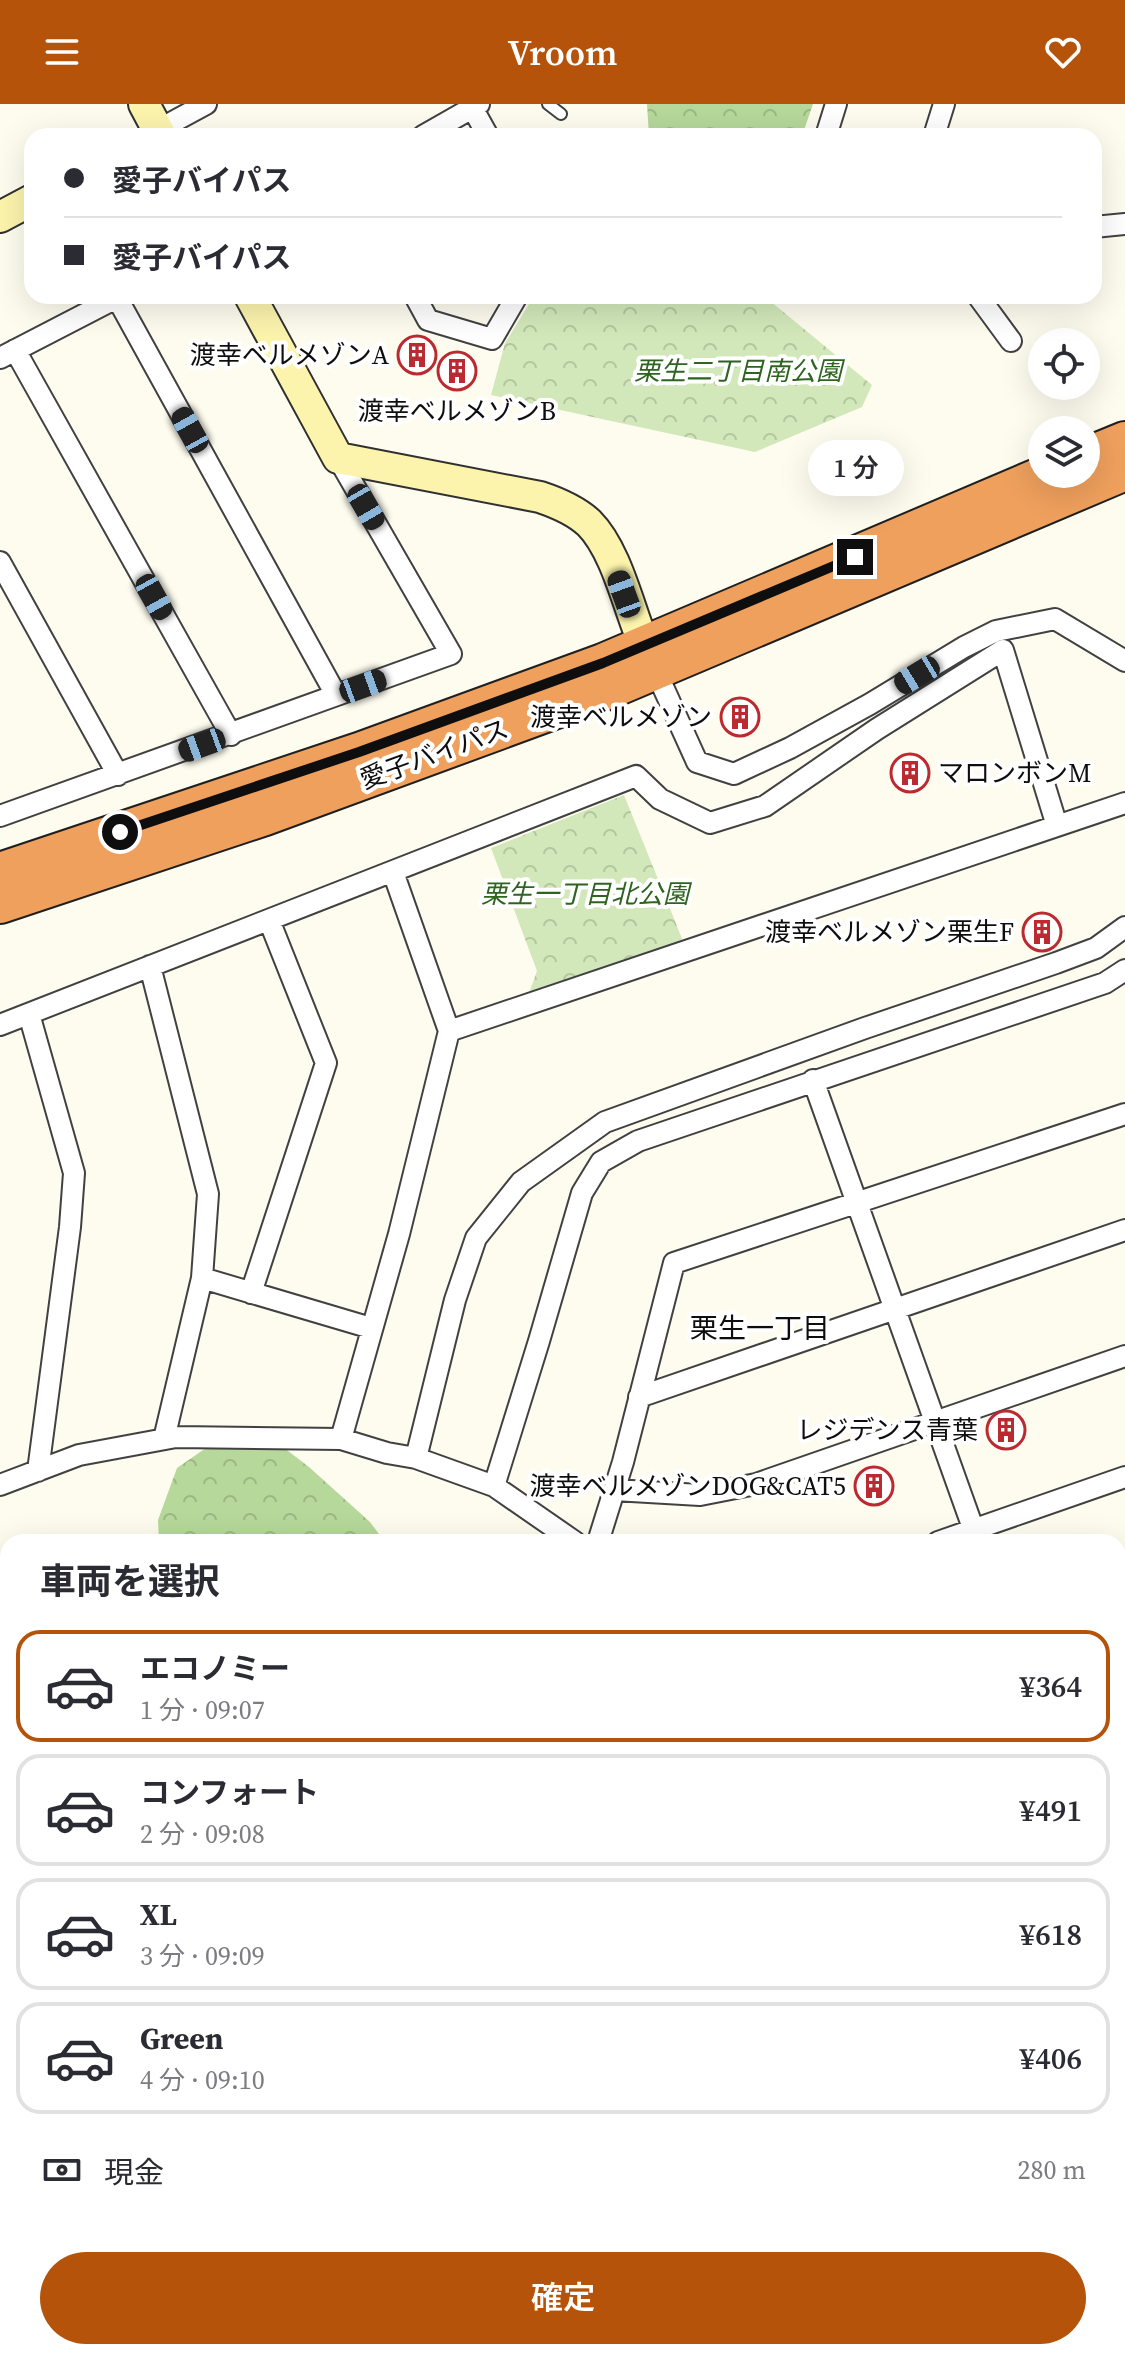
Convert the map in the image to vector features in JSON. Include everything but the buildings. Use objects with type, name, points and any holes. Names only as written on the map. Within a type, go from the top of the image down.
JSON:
[{"type":"highway","points":[[1100,451],[1125,441]]},
{"type":"highway","name":"愛子バイパス","points":[[0,904],[265,816],[1125,471]]},
{"type":"highway","name":"愛子バイパス","points":[[0,872],[650,659],[1028,483]]},
{"type":"street","points":[[153,126],[206,104]]},
{"type":"street","points":[[828,128],[836,104]]},
{"type":"street","points":[[936,128],[944,104]]},
{"type":"street","points":[[437,128],[476,106],[485,128]]},
{"type":"street","points":[[0,217],[24,204]]},
{"type":"street","points":[[1102,226],[1125,224]]},
{"type":"street","points":[[105,304],[8,354],[231,735]]},
{"type":"street","points":[[123,304],[336,695]]},
{"type":"street","points":[[2,812],[118,775],[451,654],[338,458],[254,304]]},
{"type":"street","points":[[419,304],[428,320],[492,339],[512,304]]},
{"type":"street","points":[[984,304],[1011,341]]},
{"type":"street","points":[[338,458],[540,497],[566,506],[587,522],[602,539],[650,659],[697,762],[734,774],[790,748],[996,631],[1055,619],[1125,661]]},
{"type":"street","points":[[0,562],[118,775]]},
{"type":"street","points":[[0,1025],[636,776],[660,799],[710,823],[765,806],[877,729],[1003,650],[1057,826]]},
{"type":"street","points":[[449,1031],[1125,803]]},
{"type":"street","points":[[341,1439],[399,1234],[449,1031],[393,872]]},
{"type":"street","points":[[251,1293],[326,1063],[269,920]]},
{"type":"street","points":[[416,1458],[455,1300],[476,1238],[521,1182],[605,1122],[1096,948],[1125,927]]},
{"type":"street","points":[[150,966],[208,1194],[202,1278],[164,1439]]},
{"type":"street","points":[[494,1486],[582,1193],[601,1162],[638,1141],[1105,983],[1125,970]]},
{"type":"street","points":[[29,1014],[74,1173],[70,1227],[38,1471]]},
{"type":"street","points":[[813,1080],[974,1534]]},
{"type":"street","points":[[600,1534],[674,1263],[1125,1114]]},
{"type":"street","points":[[639,1397],[1125,1230]]},
{"type":"street","points":[[202,1278],[371,1328]]},
{"type":"street","points":[[614,1490],[700,1495],[756,1484],[1125,1356]]},
{"type":"street","points":[[0,1485],[79,1455],[176,1437],[341,1439],[416,1458],[494,1486],[563,1534]]},
{"type":"street","points":[[980,1534],[1125,1477]]},
{"type":"lane","points":[[548,104],[561,114]]},
{"type":"green space","points":[[647,104],[813,104],[805,128],[648,128]]},
{"type":"green space","name":"栗生二丁目南公園","points":[[529,304],[774,304],[872,385],[862,407],[755,452],[491,395],[505,343]]},
{"type":"green space","name":"栗生一丁目北公園","points":[[624,795],[683,941],[528,996],[537,971],[491,848]]},
{"type":"green space","points":[[232,1430],[262,1431],[309,1467],[370,1522],[379,1534],[159,1534],[158,1520],[177,1468]]},
{"type":"place","name":"渡幸ベルメゾンA","points":[[417,355]]},
{"type":"place","name":"渡幸ベルメゾンB","points":[[457,371]]},
{"type":"place","name":"渡幸ベルメゾン","points":[[740,717]]},
{"type":"place","name":"マロンボンM","points":[[910,773]]},
{"type":"place","name":"渡幸ベルメゾン栗生F","points":[[1042,932]]},
{"type":"place","name":"レジデンス青葉","points":[[1006,1430]]},
{"type":"place","name":"渡幸ベルメゾンDOG&CAT5","points":[[874,1486]]},
{"type":"district","name":"栗生一丁目","points":[[760,1328]]},
{"type":"route","points":[[120,832],[359,752],[603,663],[855,557]]}]
